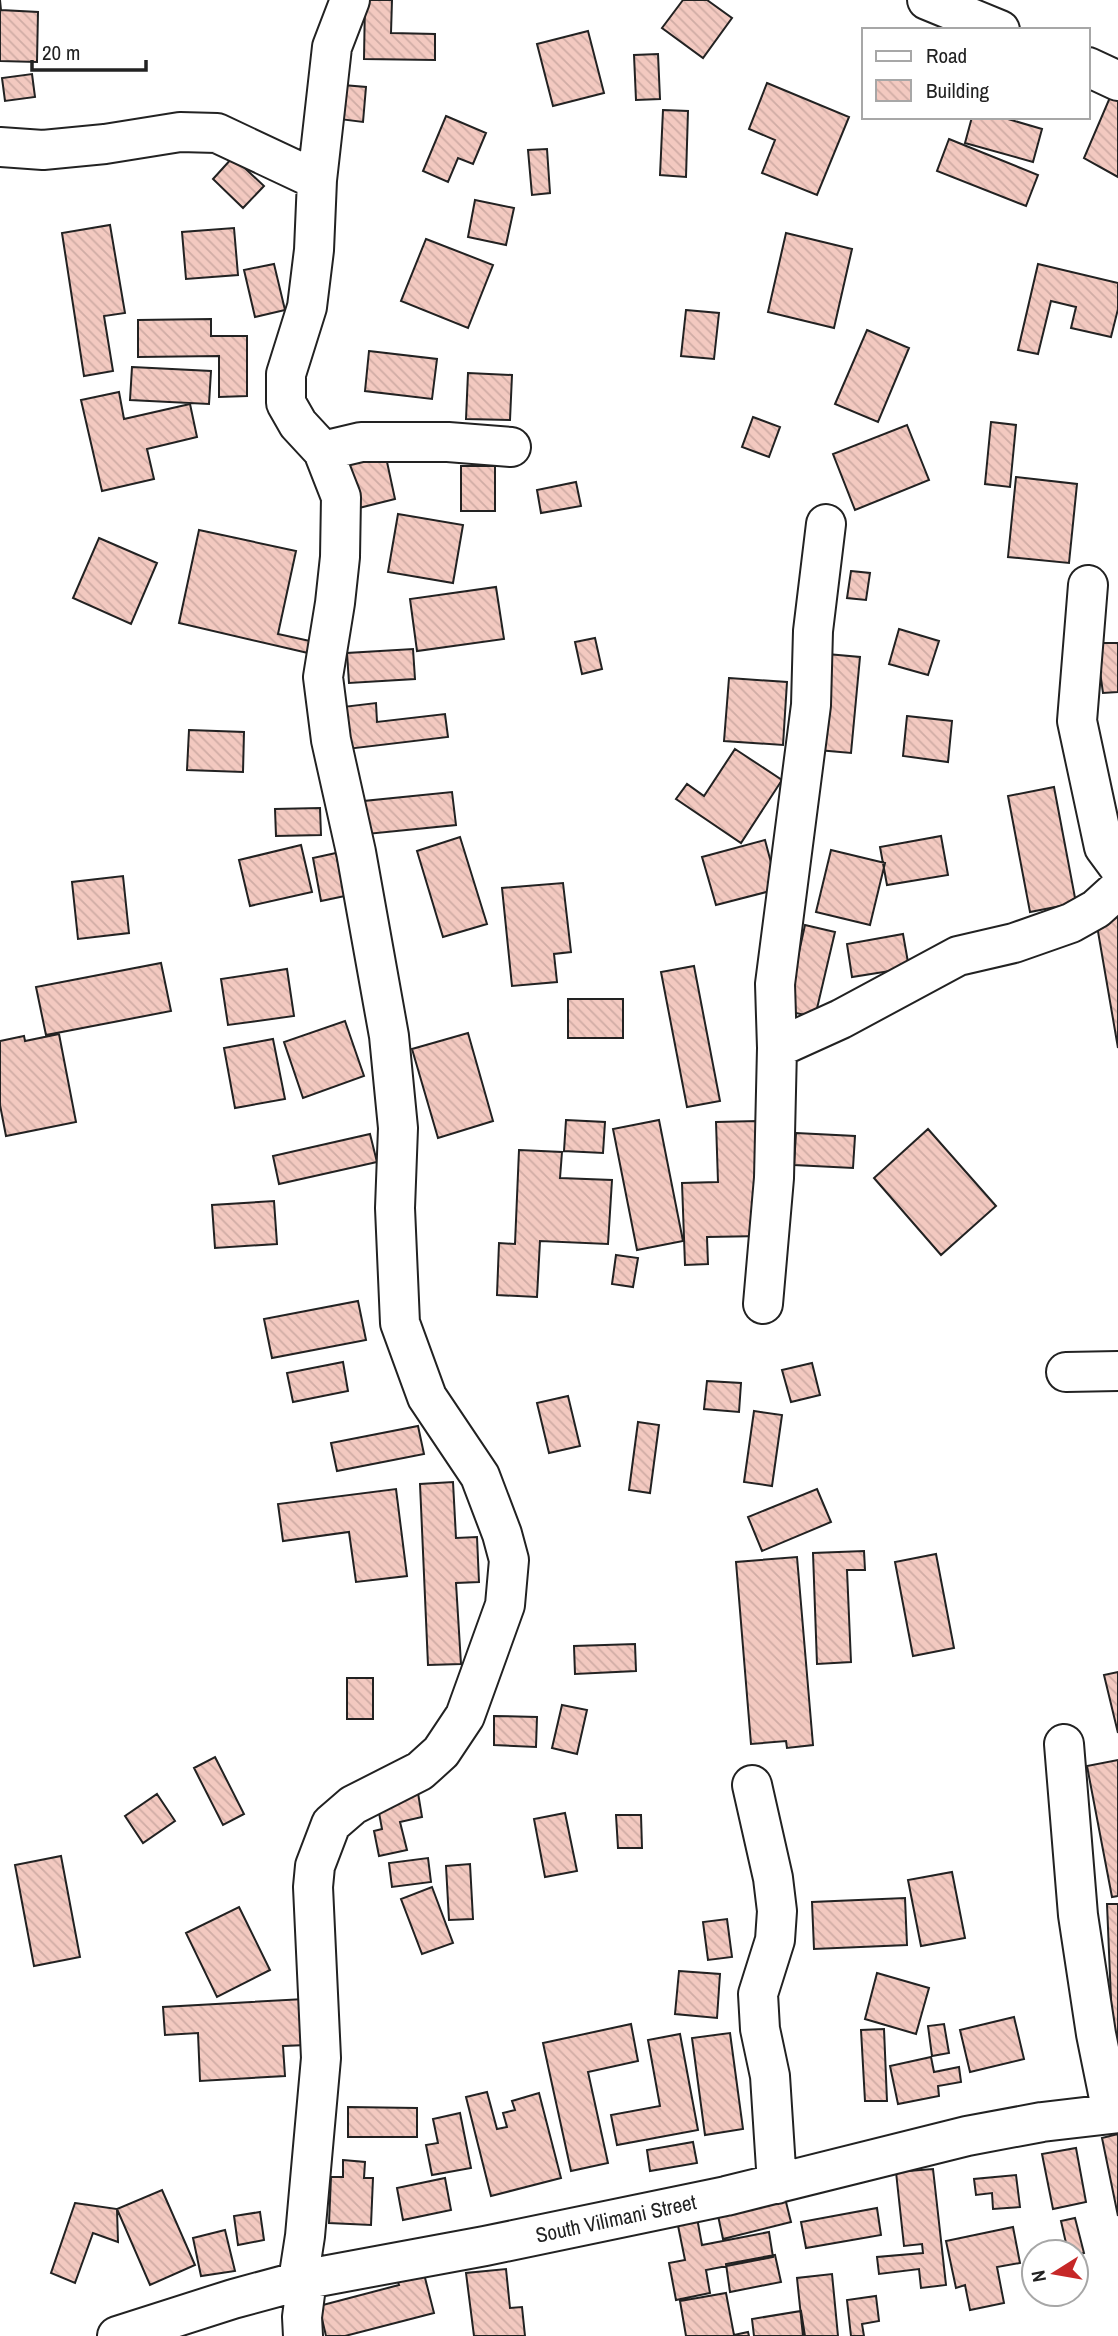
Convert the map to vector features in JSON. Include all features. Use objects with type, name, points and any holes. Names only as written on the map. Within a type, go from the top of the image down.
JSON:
[{"type":"street","points":[[303,2336],[302,2280],[321,2058],[313,1887],[315,1866],[331,1824],[353,1805],[420,1770],[441,1752],[465,1716],[505,1605],[509,1560],[480,1476],[427,1397],[400,1323],[395,1250],[398,1128],[389,1035],[356,852],[331,740],[323,677],[337,592],[341,497],[323,451],[298,424],[286,403],[286,374],[309,295],[317,180],[332,47],[350,0]]},
{"type":"street","points":[[927,0],[995,28]]},
{"type":"street","points":[[1090,69],[1118,81]]},
{"type":"street","points":[[0,147],[43,150],[105,144],[180,132],[217,133],[317,180]]},
{"type":"street","points":[[323,451],[361,442],[448,442],[511,447]]},
{"type":"street","points":[[762,1304],[774,1178],[777,1048],[775,984],[810,718],[813,631],[826,524]]},
{"type":"street","points":[[1088,586],[1076,721],[1104,847],[1118,866]]},
{"type":"street","points":[[777,1048],[841,1019],[958,956],[1014,943],[1071,923],[1096,909],[1118,889]]},
{"type":"street","points":[[1066,1372],[1118,1371]]},
{"type":"street","points":[[1064,1744],[1078,1915],[1096,2034],[1115,2113]]},
{"type":"street","points":[[752,1785],[773,1878],[777,1911],[775,1940],[758,1994],[760,2029],[770,2076],[777,2184]]},
{"type":"street","name":"South Vilimani Street","points":[[117,2336],[302,2280],[485,2246],[777,2184],[967,2136],[1042,2122],[1115,2113]]},
{"type":"building","points":[[0,0],[1,10],[38,12],[37,62],[0,61]]},
{"type":"building","points":[[365,0],[392,0],[391,33],[435,34],[435,60],[364,59]]},
{"type":"building","points":[[683,0],[707,0],[732,18],[703,58],[662,28]]},
{"type":"building","points":[[588,31],[604,93],[553,106],[537,44]]},
{"type":"building","points":[[658,54],[660,99],[636,100],[634,55]]},
{"type":"building","points":[[32,74],[35,97],[5,101],[2,78]]},
{"type":"building","points":[[767,83],[849,117],[817,195],[762,173],[775,140],[749,129]]},
{"type":"building","points":[[343,85],[366,87],[363,122],[339,119]]},
{"type":"building","points":[[1111,95],[1118,100],[1118,177],[1084,158]]},
{"type":"building","points":[[663,110],[688,111],[686,177],[660,175]]},
{"type":"building","points":[[446,116],[486,133],[473,164],[458,158],[448,182],[423,171]]},
{"type":"building","points":[[971,119],[1008,119],[1042,129],[1033,162],[965,143]]},
{"type":"building","points":[[949,139],[1038,175],[1026,206],[937,171]]},
{"type":"building","points":[[547,149],[550,193],[532,195],[528,150]]},
{"type":"building","points":[[233,157],[264,186],[243,208],[213,179]]},
{"type":"building","points":[[475,200],[514,208],[506,245],[468,237]]},
{"type":"building","points":[[110,225],[125,313],[104,316],[113,371],[84,376],[62,233]]},
{"type":"building","points":[[234,228],[238,275],[186,279],[182,232]]},
{"type":"building","points":[[786,233],[852,249],[834,328],[768,312]]},
{"type":"building","points":[[426,239],[493,265],[468,328],[401,301]]},
{"type":"building","points":[[274,264],[285,310],[255,317],[244,270]]},
{"type":"building","points":[[1038,264],[1118,283],[1118,309],[1111,337],[1071,328],[1076,307],[1051,301],[1038,354],[1018,350]]},
{"type":"building","points":[[686,310],[719,313],[714,359],[681,356]]},
{"type":"building","points":[[211,319],[211,336],[247,336],[247,396],[219,397],[219,356],[138,357],[138,320]]},
{"type":"building","points":[[867,330],[909,348],[878,422],[835,404]]},
{"type":"building","points":[[369,351],[437,359],[432,399],[365,391]]},
{"type":"building","points":[[132,367],[211,371],[209,404],[130,400]]},
{"type":"building","points":[[468,373],[512,375],[510,420],[466,419]]},
{"type":"building","points":[[119,392],[124,419],[190,404],[197,437],[147,449],[154,479],[102,491],[81,400]]},
{"type":"building","points":[[753,417],[780,427],[769,457],[742,447]]},
{"type":"building","points":[[991,422],[1016,425],[1010,487],[985,484]]},
{"type":"building","points":[[907,425],[929,480],[855,510],[833,454]]},
{"type":"building","points":[[384,448],[395,499],[359,508],[348,457]]},
{"type":"building","points":[[461,466],[495,466],[495,511],[461,511]]},
{"type":"building","points":[[1016,477],[1077,484],[1069,563],[1008,557]]},
{"type":"building","points":[[576,482],[581,506],[541,513],[537,490]]},
{"type":"building","points":[[398,514],[463,525],[453,583],[388,572]]},
{"type":"building","points":[[199,530],[296,551],[278,634],[310,641],[308,653],[179,623]]},
{"type":"building","points":[[99,538],[157,563],[131,624],[73,598]]},
{"type":"building","points":[[851,571],[870,573],[866,600],[847,598]]},
{"type":"building","points":[[496,587],[504,639],[417,651],[410,599]]},
{"type":"building","points":[[899,629],[939,641],[928,675],[889,664]]},
{"type":"building","points":[[595,638],[602,669],[582,674],[575,642]]},
{"type":"building","points":[[1096,643],[1118,643],[1118,692],[1103,693]]},
{"type":"building","points":[[413,649],[415,679],[349,683],[347,653]]},
{"type":"building","points":[[827,654],[860,657],[851,753],[818,750]]},
{"type":"building","points":[[729,678],[787,682],[783,745],[724,741]]},
{"type":"building","points":[[376,703],[377,722],[445,714],[448,737],[339,750],[334,708]]},
{"type":"building","points":[[907,716],[952,721],[948,762],[903,756]]},
{"type":"building","points":[[189,730],[244,732],[243,772],[187,770]]},
{"type":"building","points":[[735,749],[782,780],[741,843],[676,799],[687,784],[704,796]]},
{"type":"building","points":[[1054,787],[1076,903],[1030,912],[1008,796]]},
{"type":"building","points":[[452,792],[456,825],[357,835],[354,802]]},
{"type":"building","points":[[320,808],[321,835],[276,836],[275,809]]},
{"type":"building","points":[[941,836],[948,875],[887,885],[880,847]]},
{"type":"building","points":[[460,837],[487,924],[443,937],[417,851]]},
{"type":"building","points":[[765,840],[778,889],[716,905],[702,857]]},
{"type":"building","points":[[301,845],[312,892],[250,906],[239,860]]},
{"type":"building","points":[[831,850],[885,863],[870,925],[816,912]]},
{"type":"building","points":[[336,853],[345,896],[321,901],[313,858]]},
{"type":"building","points":[[123,876],[129,933],[78,939],[72,882]]},
{"type":"building","points":[[563,883],[571,952],[554,954],[557,982],[512,986],[502,888]]},
{"type":"building","points":[[1118,910],[1118,1048],[1095,914]]},
{"type":"building","points":[[805,925],[835,932],[815,1017],[786,1011]]},
{"type":"building","points":[[903,934],[909,968],[852,977],[847,944]]},
{"type":"building","points":[[161,963],[171,1011],[46,1035],[36,987]]},
{"type":"building","points":[[694,966],[720,1101],[687,1107],[661,972]]},
{"type":"building","points":[[287,969],[294,1016],[228,1025],[221,979]]},
{"type":"building","points":[[568,999],[623,999],[623,1038],[568,1038]]},
{"type":"building","points":[[345,1021],[364,1076],[303,1098],[284,1042]]},
{"type":"building","points":[[468,1033],[493,1121],[438,1138],[412,1049]]},
{"type":"building","points":[[59,1034],[76,1122],[6,1136],[0,1105],[0,1041],[24,1036],[25,1041]]},
{"type":"building","points":[[273,1039],[285,1099],[235,1108],[224,1048]]},
{"type":"building","points":[[566,1120],[605,1122],[603,1153],[564,1151]]},
{"type":"building","points":[[659,1120],[683,1241],[637,1250],[613,1129]]},
{"type":"building","points":[[758,1121],[762,1236],[707,1237],[708,1264],[685,1265],[682,1183],[718,1182],[716,1122]]},
{"type":"building","points":[[928,1129],[996,1206],[941,1255],[874,1178]]},
{"type":"building","points":[[796,1133],[855,1136],[853,1168],[794,1165]]},
{"type":"building","points":[[370,1134],[377,1162],[279,1184],[273,1156]]},
{"type":"building","points":[[519,1150],[562,1152],[560,1178],[612,1180],[608,1244],[540,1241],[537,1297],[497,1295],[499,1243],[515,1244]]},
{"type":"building","points":[[274,1201],[277,1244],[215,1248],[212,1205]]},
{"type":"building","points":[[616,1255],[638,1258],[633,1287],[612,1284]]},
{"type":"building","points":[[358,1301],[366,1340],[272,1358],[264,1319]]},
{"type":"building","points":[[343,1362],[348,1391],[293,1402],[287,1373]]},
{"type":"building","points":[[812,1363],[820,1395],[791,1402],[782,1370]]},
{"type":"building","points":[[707,1381],[741,1383],[739,1412],[704,1409]]},
{"type":"building","points":[[568,1396],[580,1446],[549,1453],[537,1403]]},
{"type":"building","points":[[754,1411],[782,1415],[772,1486],[744,1482]]},
{"type":"building","points":[[638,1422],[659,1425],[650,1493],[629,1490]]},
{"type":"building","points":[[418,1426],[424,1454],[337,1471],[331,1443]]},
{"type":"building","points":[[453,1482],[456,1538],[477,1537],[479,1582],[456,1583],[461,1664],[428,1665],[420,1484]]},
{"type":"building","points":[[396,1489],[407,1576],[356,1582],[349,1532],[283,1541],[278,1504]]},
{"type":"building","points":[[817,1489],[831,1522],[762,1551],[748,1517]]},
{"type":"building","points":[[864,1551],[865,1570],[847,1570],[851,1662],[817,1664],[813,1553]]},
{"type":"building","points":[[936,1554],[954,1648],[913,1656],[895,1562]]},
{"type":"building","points":[[797,1557],[813,1745],[787,1748],[786,1741],[751,1744],[736,1562]]},
{"type":"building","points":[[635,1644],[636,1671],[575,1674],[574,1646]]},
{"type":"building","points":[[1118,1672],[1118,1733],[1104,1675]]},
{"type":"building","points":[[347,1678],[373,1678],[373,1719],[347,1719]]},
{"type":"building","points":[[562,1705],[587,1710],[577,1754],[552,1748]]},
{"type":"building","points":[[494,1716],[537,1717],[536,1747],[494,1745]]},
{"type":"building","points":[[215,1757],[244,1814],[223,1825],[194,1768]]},
{"type":"building","points":[[1118,1760],[1118,1896],[1112,1897],[1087,1766]]},
{"type":"building","points":[[418,1793],[422,1817],[400,1822],[407,1850],[379,1856],[374,1831],[382,1829],[377,1802]]},
{"type":"building","points":[[157,1794],[175,1821],[143,1843],[125,1816]]},
{"type":"building","points":[[565,1813],[577,1871],[545,1877],[534,1819]]},
{"type":"building","points":[[616,1815],[641,1815],[642,1848],[618,1848]]},
{"type":"building","points":[[61,1856],[80,1957],[34,1966],[15,1865]]},
{"type":"building","points":[[428,1858],[431,1882],[392,1887],[389,1863]]},
{"type":"building","points":[[470,1864],[473,1919],[449,1920],[446,1866]]},
{"type":"building","points":[[952,1872],[965,1938],[921,1946],[908,1880]]},
{"type":"building","points":[[432,1887],[453,1943],[422,1954],[401,1899]]},
{"type":"building","points":[[905,1898],[907,1945],[814,1949],[812,1902]]},
{"type":"building","points":[[1107,1904],[1118,1904],[1118,2048],[1113,2048]]},
{"type":"building","points":[[239,1907],[270,1970],[217,1997],[186,1933]]},
{"type":"building","points":[[727,1919],[732,1957],[708,1960],[703,1922]]},
{"type":"building","points":[[679,1971],[720,1974],[717,2018],[675,2014]]},
{"type":"building","points":[[877,1973],[929,1988],[916,2034],[865,2019]]},
{"type":"building","points":[[304,1999],[307,2045],[283,2046],[285,2076],[200,2081],[198,2033],[165,2035],[163,2007]]},
{"type":"building","points":[[1014,2017],[1024,2059],[970,2072],[960,2030]]},
{"type":"building","points":[[631,2024],[638,2061],[588,2072],[608,2163],[571,2171],[543,2043]]},
{"type":"building","points":[[944,2024],[949,2053],[932,2056],[928,2026]]},
{"type":"building","points":[[884,2029],[887,2101],[865,2101],[861,2030]]},
{"type":"building","points":[[730,2033],[743,2129],[705,2135],[692,2038]]},
{"type":"building","points":[[680,2034],[698,2130],[617,2145],[611,2115],[660,2106],[648,2040]]},
{"type":"building","points":[[931,2057],[934,2072],[959,2067],[961,2082],[938,2086],[939,2096],[898,2104],[890,2066]]},
{"type":"building","points":[[487,2092],[497,2129],[507,2127],[503,2113],[515,2110],[512,2101],[539,2093],[561,2178],[491,2196],[466,2097]]},
{"type":"building","points":[[348,2107],[417,2108],[417,2137],[348,2137]]},
{"type":"building","points":[[460,2113],[471,2168],[432,2175],[426,2145],[438,2143],[433,2119]]},
{"type":"building","points":[[1118,2134],[1118,2216],[1102,2138]]},
{"type":"building","points":[[693,2142],[697,2163],[650,2171],[647,2150]]},
{"type":"building","points":[[1076,2148],[1086,2202],[1053,2209],[1042,2154]]},
{"type":"building","points":[[343,2160],[365,2162],[364,2178],[373,2178],[371,2225],[329,2223],[331,2177],[343,2177]]},
{"type":"building","points":[[933,2169],[946,2285],[921,2288],[919,2269],[879,2274],[877,2257],[923,2253],[922,2244],[904,2246],[896,2172]]},
{"type":"building","points":[[1016,2175],[1020,2207],[993,2209],[992,2193],[976,2195],[974,2179]]},
{"type":"building","points":[[445,2178],[451,2210],[403,2220],[397,2188]]},
{"type":"building","points":[[162,2190],[195,2265],[150,2285],[117,2209]]},
{"type":"building","points":[[784,2194],[791,2222],[723,2239],[717,2211]]},
{"type":"building","points":[[75,2203],[117,2209],[118,2242],[93,2233],[75,2283],[51,2273]]},
{"type":"building","points":[[695,2207],[702,2245],[769,2232],[773,2257],[706,2270],[710,2293],[676,2300],[669,2263],[685,2260],[675,2211]]},
{"type":"building","points":[[877,2208],[881,2235],[806,2248],[801,2222]]},
{"type":"building","points":[[260,2212],[264,2240],[238,2245],[234,2216]]},
{"type":"building","points":[[1075,2218],[1080,2238],[1065,2238],[1061,2221]]},
{"type":"building","points":[[1013,2227],[1020,2263],[997,2267],[1004,2303],[970,2310],[965,2285],[956,2288],[946,2241]]},
{"type":"building","points":[[225,2230],[235,2271],[201,2276],[193,2238]]},
{"type":"building","points":[[775,2255],[781,2282],[730,2292],[726,2264]]},
{"type":"building","points":[[506,2269],[510,2308],[522,2307],[525,2336],[474,2336],[466,2273]]},
{"type":"building","points":[[423,2270],[434,2313],[345,2336],[326,2336],[319,2306],[399,2285],[396,2277]]},
{"type":"building","points":[[832,2274],[838,2336],[803,2336],[797,2278]]},
{"type":"building","points":[[726,2293],[734,2335],[748,2332],[749,2336],[686,2336],[680,2301]]},
{"type":"building","points":[[876,2296],[879,2321],[862,2324],[864,2336],[851,2336],[847,2300]]},
{"type":"building","points":[[801,2311],[805,2336],[754,2336],[752,2319]]}]
